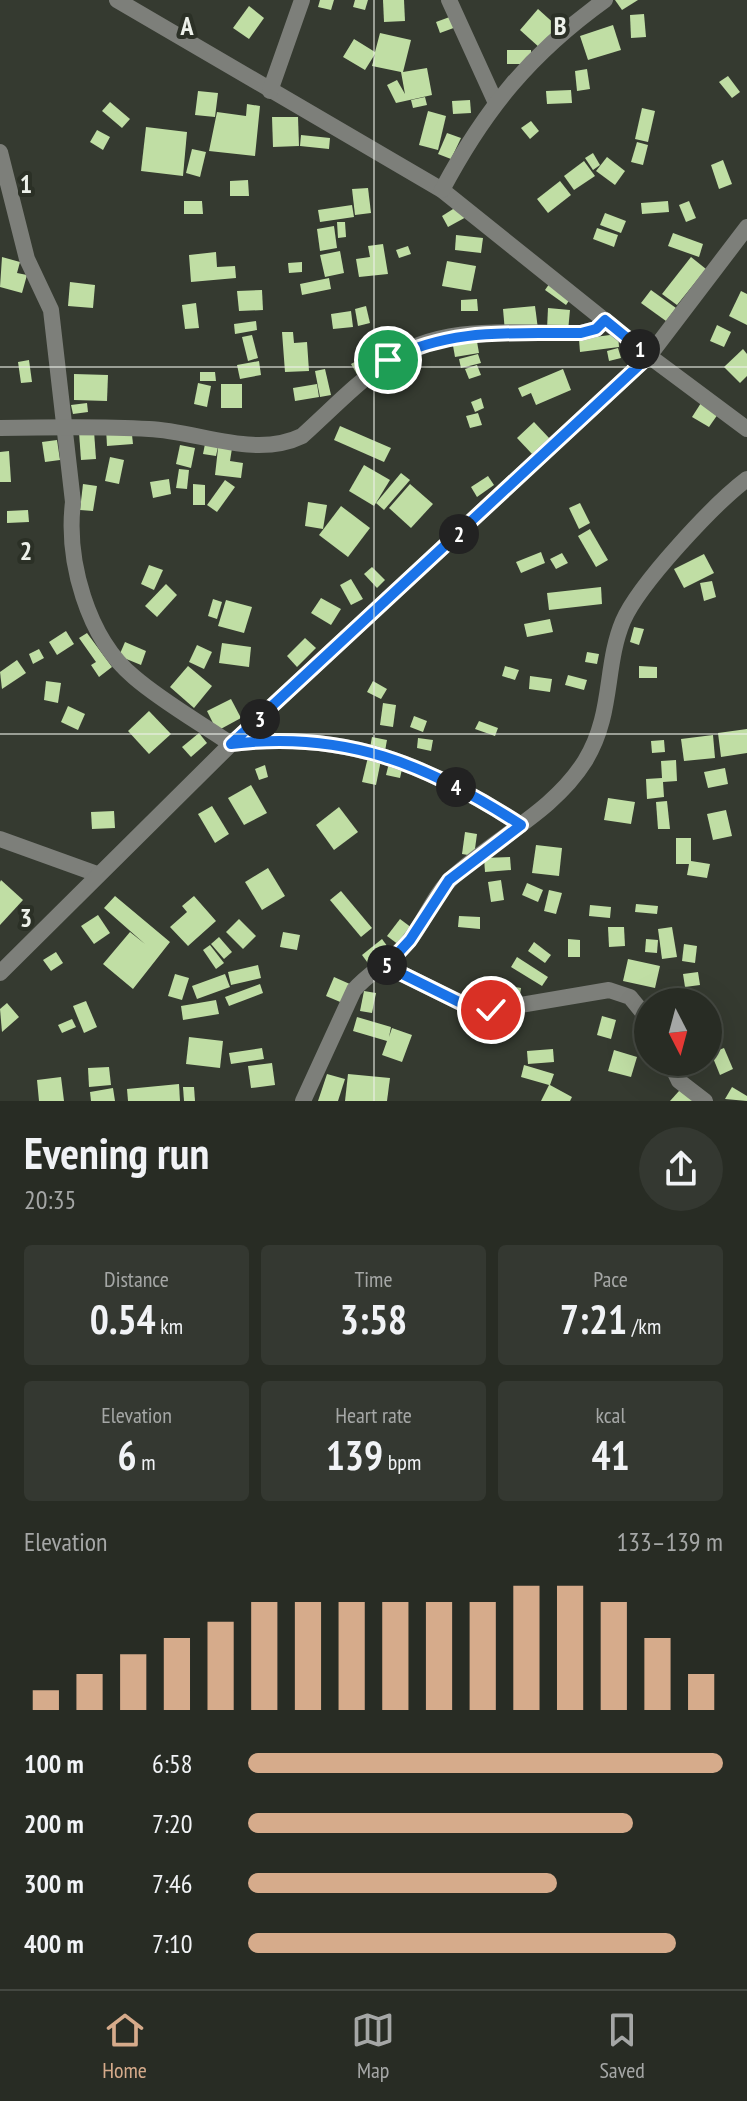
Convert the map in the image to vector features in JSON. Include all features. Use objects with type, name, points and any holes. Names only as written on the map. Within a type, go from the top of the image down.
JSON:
[{"type":"street","points":[[117,0],[140,6],[270,91],[442,190],[649,356],[747,429]]},
{"type":"street","points":[[270,91],[302,0]]},
{"type":"street","points":[[449,0],[495,101]]},
{"type":"street","points":[[442,190],[495,101],[530,63],[605,0]]},
{"type":"street","points":[[0,152],[27,259],[51,310],[73,502],[70,528],[73,556],[89,608],[107,647],[133,677],[231,744],[285,739],[321,740],[362,749],[412,764],[521,825]]},
{"type":"street","points":[[0,973],[231,744],[649,356],[747,227]]},
{"type":"street","points":[[0,428],[153,429],[228,442],[289,442],[302,436],[388,360],[409,349],[463,334],[581,333],[596,329],[605,320]]},
{"type":"street","points":[[303,1101],[354,990],[366,976],[386,966],[410,940],[449,880],[559,795],[585,761],[601,731],[624,619],[700,522],[747,479]]},
{"type":"street","points":[[0,839],[97,874]]},
{"type":"street","points":[[386,966],[461,1003],[491,1010],[609,990],[630,997],[634,1002]]},
{"type":"street","points":[[677,1076],[705,1101]]},
{"type":"building","points":[[320,0],[334,0],[331,10],[318,7]]},
{"type":"building","points":[[355,0],[368,0],[365,10],[353,7]]},
{"type":"building","points":[[383,0],[404,0],[405,21],[384,22]]},
{"type":"building","points":[[615,0],[638,0],[622,10]]},
{"type":"building","points":[[249,6],[264,18],[249,39],[233,28]]},
{"type":"building","points":[[538,9],[558,27],[540,48],[520,30]]},
{"type":"building","points":[[644,14],[646,37],[631,38],[630,15]]},
{"type":"building","points":[[455,15],[459,26],[440,33],[436,22]]},
{"type":"building","points":[[613,25],[621,50],[588,60],[580,36]]},
{"type":"building","points":[[380,33],[411,40],[403,72],[427,68],[432,95],[396,103],[387,85],[397,80],[405,94],[401,72],[372,66],[375,54],[365,70],[343,57],[354,39],[375,52]]},
{"type":"building","points":[[507,50],[531,50],[531,64],[507,64]]},
{"type":"building","points":[[587,69],[590,89],[577,91],[575,71]]},
{"type":"building","points":[[728,76],[740,92],[732,98],[719,82]]},
{"type":"building","points":[[571,90],[572,103],[547,104],[546,91]]},
{"type":"building","points":[[198,91],[218,93],[215,117],[195,115]]},
{"type":"building","points":[[425,97],[427,105],[413,108],[411,100]]},
{"type":"building","points":[[470,100],[471,113],[453,114],[452,101]]},
{"type":"building","points":[[110,102],[130,119],[122,128],[102,111]]},
{"type":"building","points":[[247,104],[260,106],[255,156],[209,151],[217,112],[246,116]]},
{"type":"building","points":[[642,108],[655,111],[648,142],[635,139]]},
{"type":"building","points":[[428,111],[446,116],[438,150],[419,145]]},
{"type":"building","points":[[272,117],[298,117],[299,146],[273,147]]},
{"type":"building","points":[[531,121],[539,131],[530,139],[521,128]]},
{"type":"building","points":[[146,127],[187,132],[183,176],[141,171]]},
{"type":"building","points":[[97,130],[110,137],[103,150],[90,142]]},
{"type":"building","points":[[447,133],[461,138],[451,159],[438,154]]},
{"type":"building","points":[[301,135],[330,138],[329,149],[300,146]]},
{"type":"building","points":[[637,142],[648,145],[643,165],[631,162]]},
{"type":"building","points":[[192,149],[206,152],[200,177],[186,173]]},
{"type":"building","points":[[593,153],[600,165],[593,170],[585,158]]},
{"type":"building","points":[[607,157],[625,171],[615,185],[596,171]]},
{"type":"building","points":[[723,160],[732,184],[719,189],[711,165]]},
{"type":"building","points":[[584,161],[595,176],[574,190],[564,176]]},
{"type":"building","points":[[248,180],[249,196],[230,196],[230,181]]},
{"type":"building","points":[[560,181],[571,195],[548,213],[537,199]]},
{"type":"building","points":[[368,188],[371,213],[355,215],[352,189]]},
{"type":"building","points":[[184,201],[202,201],[203,214],[184,214]]},
{"type":"building","points":[[668,201],[669,212],[642,214],[641,203]]},
{"type":"building","points":[[689,201],[696,218],[686,222],[679,205]]},
{"type":"building","points":[[461,204],[468,216],[448,227],[442,216]]},
{"type":"building","points":[[352,205],[354,217],[320,222],[318,210]]},
{"type":"building","points":[[605,213],[626,221],[621,233],[600,225]]},
{"type":"building","points":[[337,222],[345,222],[346,237],[338,238]]},
{"type":"building","points":[[334,226],[337,248],[320,251],[317,229]]},
{"type":"building","points":[[597,228],[618,235],[614,247],[593,239]]},
{"type":"building","points":[[673,233],[703,244],[699,257],[668,246]]},
{"type":"building","points":[[456,235],[483,238],[481,253],[455,250]]},
{"type":"building","points":[[383,244],[388,274],[359,277],[356,259],[370,257],[368,246]]},
{"type":"building","points":[[408,246],[411,254],[399,258],[396,250]]},
{"type":"building","points":[[340,251],[344,273],[325,277],[320,255]]},
{"type":"building","points":[[216,252],[217,267],[235,266],[236,278],[191,282],[189,255]]},
{"type":"building","points":[[2,257],[20,262],[17,273],[27,275],[22,293],[0,287]]},
{"type":"building","points":[[691,257],[706,269],[677,305],[662,294]]},
{"type":"building","points":[[447,261],[476,266],[471,291],[442,286]]},
{"type":"building","points":[[302,262],[302,272],[289,273],[288,263]]},
{"type":"building","points":[[554,277],[575,292],[566,305],[545,290]]},
{"type":"building","points":[[329,278],[331,289],[302,295],[300,284]]},
{"type":"building","points":[[70,282],[95,285],[93,308],[68,306]]},
{"type":"building","points":[[262,290],[263,310],[239,311],[237,291]]},
{"type":"building","points":[[651,290],[676,308],[666,321],[641,303]]},
{"type":"building","points":[[741,291],[747,294],[747,325],[729,316]]},
{"type":"building","points":[[477,299],[478,311],[461,311],[461,300]]},
{"type":"building","points":[[196,303],[199,328],[185,329],[182,305]]},
{"type":"building","points":[[366,306],[370,323],[358,326],[355,309]]},
{"type":"building","points":[[535,306],[538,329],[505,332],[503,309]]},
{"type":"building","points":[[548,308],[570,310],[568,331],[547,329]]},
{"type":"building","points":[[351,311],[353,327],[333,329],[331,314]]},
{"type":"building","points":[[256,321],[257,330],[235,334],[234,324]]},
{"type":"building","points":[[717,325],[731,332],[724,347],[710,341]]},
{"type":"building","points":[[282,332],[293,332],[294,343],[307,342],[309,371],[285,372]]},
{"type":"building","points":[[618,334],[619,347],[580,352],[579,339]]},
{"type":"building","points":[[252,335],[258,358],[248,361],[242,337]]},
{"type":"building","points":[[476,336],[479,353],[455,357],[452,340]]},
{"type":"building","points":[[618,348],[621,358],[609,361],[607,351]]},
{"type":"building","points":[[743,349],[747,354],[747,376],[740,383],[724,367]]},
{"type":"building","points":[[478,354],[481,363],[461,368],[459,359]]},
{"type":"building","points":[[360,359],[370,376],[361,381],[351,364]]},
{"type":"building","points":[[29,360],[32,382],[21,383],[18,362]]},
{"type":"building","points":[[259,361],[261,375],[240,379],[237,365]]},
{"type":"building","points":[[477,365],[481,375],[469,379],[465,369]]},
{"type":"building","points":[[325,369],[331,395],[320,397],[315,371]]},
{"type":"building","points":[[563,369],[571,390],[536,405],[531,393],[522,397],[518,388]]},
{"type":"building","points":[[200,372],[215,372],[216,381],[200,381]]},
{"type":"building","points":[[74,374],[108,375],[107,401],[74,400]]},
{"type":"building","points":[[198,383],[211,386],[207,407],[194,404]]},
{"type":"building","points":[[221,384],[242,384],[242,408],[221,408]]},
{"type":"building","points":[[317,384],[319,397],[295,401],[293,388]]},
{"type":"building","points":[[481,398],[484,408],[475,412],[471,402]]},
{"type":"building","points":[[87,403],[88,412],[73,414],[71,405]]},
{"type":"building","points":[[701,403],[718,414],[709,427],[692,417]]},
{"type":"building","points":[[478,413],[482,425],[470,428],[466,416]]},
{"type":"building","points":[[534,422],[550,439],[533,455],[517,438]]},
{"type":"building","points":[[131,426],[133,444],[107,446],[106,428]]},
{"type":"building","points":[[340,426],[391,448],[384,462],[334,440]]},
{"type":"building","points":[[94,431],[96,459],[81,460],[79,432]]},
{"type":"building","points":[[206,439],[219,442],[216,456],[203,454]]},
{"type":"building","points":[[57,440],[60,460],[45,462],[42,442]]},
{"type":"building","points":[[219,440],[233,442],[230,461],[243,463],[241,478],[215,475]]},
{"type":"building","points":[[180,445],[195,448],[191,468],[176,464]]},
{"type":"building","points":[[9,451],[11,482],[0,482],[0,452]]},
{"type":"building","points":[[110,457],[124,460],[119,484],[105,481]]},
{"type":"building","points":[[364,465],[390,480],[374,506],[349,491]]},
{"type":"building","points":[[179,469],[189,470],[187,489],[176,488]]},
{"type":"building","points":[[401,473],[410,480],[384,510],[376,503]]},
{"type":"building","points":[[488,476],[494,485],[477,497],[471,487]]},
{"type":"building","points":[[169,479],[171,494],[153,498],[150,482]]},
{"type":"building","points":[[225,480],[235,487],[217,512],[207,505]]},
{"type":"building","points":[[83,484],[97,486],[93,511],[80,510]]},
{"type":"building","points":[[193,484],[205,485],[205,505],[193,505]]},
{"type":"building","points":[[410,484],[433,504],[411,528],[389,508]]},
{"type":"building","points":[[308,502],[327,505],[323,529],[305,526]]},
{"type":"building","points":[[580,503],[590,523],[579,529],[569,508]]},
{"type":"building","points":[[341,506],[370,528],[348,557],[319,535]]},
{"type":"building","points":[[28,510],[29,522],[7,523],[7,511]]},
{"type":"building","points":[[590,529],[608,560],[596,567],[578,536]]},
{"type":"building","points":[[541,552],[545,563],[521,573],[516,562]]},
{"type":"building","points":[[562,553],[568,563],[556,569],[550,559]]},
{"type":"building","points":[[704,554],[714,573],[684,588],[674,569]]},
{"type":"building","points":[[149,565],[163,570],[154,590],[141,584]]},
{"type":"building","points":[[372,567],[385,580],[377,588],[364,574]]},
{"type":"building","points":[[351,579],[363,599],[351,605],[340,585]]},
{"type":"building","points":[[712,581],[716,597],[704,601],[700,583]]},
{"type":"building","points":[[166,584],[177,595],[157,617],[145,606]]},
{"type":"building","points":[[601,587],[602,604],[549,610],[547,593]]},
{"type":"building","points":[[321,598],[341,609],[331,625],[311,613]]},
{"type":"building","points":[[213,599],[222,602],[217,619],[208,616]]},
{"type":"building","points":[[226,600],[252,607],[244,633],[218,626]]},
{"type":"building","points":[[550,619],[553,632],[527,637],[524,624]]},
{"type":"building","points":[[634,627],[644,629],[639,645],[630,642]]},
{"type":"building","points":[[66,631],[74,644],[57,655],[49,642]]},
{"type":"building","points":[[87,633],[112,667],[99,677],[91,665],[96,662],[79,638]]},
{"type":"building","points":[[305,638],[316,648],[297,667],[287,656]]},
{"type":"building","points":[[125,642],[146,651],[141,665],[119,656]]},
{"type":"building","points":[[222,643],[251,647],[249,667],[219,663]]},
{"type":"building","points":[[197,645],[212,652],[204,669],[189,662]]},
{"type":"building","points":[[39,649],[44,658],[33,664],[29,654]]},
{"type":"building","points":[[587,652],[599,654],[597,664],[585,662]]},
{"type":"building","points":[[17,660],[26,673],[2,689],[0,672]]},
{"type":"building","points":[[188,666],[212,686],[194,708],[170,687]]},
{"type":"building","points":[[505,666],[519,670],[515,680],[502,676]]},
{"type":"building","points":[[639,666],[657,667],[657,678],[639,678]]},
{"type":"building","points":[[568,675],[587,680],[584,690],[565,685]]},
{"type":"building","points":[[530,676],[552,679],[550,692],[529,689]]},
{"type":"building","points":[[46,681],[61,683],[58,703],[44,700]]},
{"type":"building","points":[[373,681],[387,689],[381,699],[367,692]]},
{"type":"building","points":[[231,699],[241,718],[217,731],[207,711]]},
{"type":"building","points":[[383,703],[396,705],[393,727],[380,725]]},
{"type":"building","points":[[68,706],[85,714],[78,730],[61,722]]},
{"type":"building","points":[[149,711],[171,734],[149,754],[128,731]]},
{"type":"building","points":[[414,716],[427,721],[423,732],[410,727]]},
{"type":"building","points":[[479,721],[498,728],[495,736],[475,729]]},
{"type":"building","points":[[747,729],[747,753],[721,757],[718,733]]},
{"type":"building","points":[[199,733],[207,743],[191,757],[182,747]]},
{"type":"building","points":[[713,735],[715,758],[684,761],[681,739]]},
{"type":"building","points":[[372,737],[387,740],[385,751],[370,748]]},
{"type":"building","points":[[418,738],[433,740],[431,751],[417,748]]},
{"type":"building","points":[[664,740],[665,752],[652,753],[651,741]]},
{"type":"building","points":[[368,757],[381,760],[376,785],[362,782]]},
{"type":"building","points":[[676,760],[677,781],[663,782],[664,797],[647,799],[646,779],[662,778],[661,761]]},
{"type":"building","points":[[389,763],[403,765],[400,778],[386,775]]},
{"type":"building","points":[[265,765],[268,777],[259,780],[255,769]]},
{"type":"building","points":[[725,768],[728,784],[708,788],[704,772]]},
{"type":"building","points":[[251,785],[267,813],[244,825],[228,798]]},
{"type":"building","points":[[608,798],[635,802],[631,824],[604,820]]},
{"type":"building","points":[[667,801],[670,829],[658,829],[656,802]]},
{"type":"building","points":[[212,806],[229,834],[215,843],[198,814]]},
{"type":"building","points":[[339,807],[358,832],[334,850],[316,825]]},
{"type":"building","points":[[726,810],[732,836],[713,840],[707,814]]},
{"type":"building","points":[[114,811],[115,828],[92,829],[91,812]]},
{"type":"building","points":[[465,832],[477,834],[474,856],[462,854]]},
{"type":"building","points":[[676,838],[691,838],[691,861],[710,864],[707,878],[687,875],[689,864],[676,864]]},
{"type":"building","points":[[536,845],[562,848],[559,876],[532,873]]},
{"type":"building","points":[[510,857],[511,870],[485,872],[484,858]]},
{"type":"building","points":[[268,868],[285,896],[262,910],[245,882]]},
{"type":"building","points":[[501,880],[504,900],[491,902],[488,882]]},
{"type":"building","points":[[0,882],[23,900],[0,925]]},
{"type":"building","points":[[527,883],[543,890],[538,902],[522,895]]},
{"type":"building","points":[[549,890],[562,893],[556,914],[544,911]]},
{"type":"building","points":[[341,891],[372,928],[361,937],[330,900]]},
{"type":"building","points":[[115,896],[170,942],[133,989],[103,964],[130,932],[145,944],[104,908]]},
{"type":"building","points":[[194,896],[216,921],[188,946],[170,927],[187,912],[182,906]]},
{"type":"building","points":[[636,904],[658,906],[657,914],[635,912]]},
{"type":"building","points":[[590,905],[611,907],[610,918],[589,916]]},
{"type":"building","points":[[98,915],[110,933],[94,944],[81,926]]},
{"type":"building","points":[[459,916],[480,917],[480,929],[458,927]]},
{"type":"building","points":[[239,919],[256,936],[243,949],[226,932]]},
{"type":"building","points":[[400,919],[416,931],[403,948],[387,936]]},
{"type":"building","points":[[608,927],[624,927],[625,946],[609,947]]},
{"type":"building","points":[[672,927],[677,957],[662,959],[658,929]]},
{"type":"building","points":[[283,932],[300,935],[297,950],[280,947]]},
{"type":"building","points":[[219,937],[232,952],[224,959],[211,944]]},
{"type":"building","points":[[382,939],[393,954],[373,970],[362,955]]},
{"type":"building","points":[[568,939],[580,940],[580,957],[568,957]]},
{"type":"building","points":[[646,939],[658,940],[657,953],[645,952]]},
{"type":"building","points":[[534,942],[551,955],[545,963],[528,951]]},
{"type":"building","points":[[684,944],[697,946],[695,963],[682,961]]},
{"type":"building","points":[[210,945],[224,963],[216,969],[203,950]]},
{"type":"building","points":[[56,952],[63,963],[51,971],[43,960]]},
{"type":"building","points":[[517,957],[548,977],[542,986],[511,967]]},
{"type":"building","points":[[628,959],[660,966],[655,988],[623,981]]},
{"type":"building","points":[[258,965],[261,978],[231,985],[228,972]]},
{"type":"building","points":[[698,972],[700,985],[685,987],[683,974]]},
{"type":"building","points":[[175,974],[189,978],[182,1000],[168,996]]},
{"type":"building","points":[[225,974],[230,987],[197,999],[192,986]]},
{"type":"building","points":[[334,977],[352,985],[345,1004],[326,996]]},
{"type":"building","points":[[260,984],[263,993],[229,1006],[225,997]]},
{"type":"building","points":[[497,984],[521,988],[519,1001],[495,997]]},
{"type":"building","points":[[364,991],[376,993],[372,1013],[360,1011]]},
{"type":"building","points":[[216,1000],[219,1014],[183,1020],[181,1006]]},
{"type":"building","points":[[86,1001],[97,1027],[84,1033],[73,1006]]},
{"type":"building","points":[[7,1003],[19,1017],[2,1032],[0,1009]]},
{"type":"building","points":[[602,1016],[616,1020],[611,1039],[597,1035]]},
{"type":"building","points":[[357,1017],[391,1027],[389,1037],[392,1028],[412,1035],[402,1062],[382,1055],[387,1041],[353,1031]]},
{"type":"building","points":[[72,1019],[76,1027],[62,1033],[58,1025]]},
{"type":"building","points":[[189,1037],[223,1041],[220,1068],[186,1064]]},
{"type":"building","points":[[262,1048],[264,1059],[231,1064],[229,1053]]},
{"type":"building","points":[[553,1049],[554,1062],[528,1064],[527,1051]]},
{"type":"building","points":[[722,1049],[733,1069],[722,1074]]},
{"type":"building","points":[[614,1050],[634,1056],[631,1077],[608,1071]]},
{"type":"building","points":[[272,1063],[275,1085],[251,1088],[248,1066]]},
{"type":"building","points":[[524,1065],[554,1074],[550,1085],[572,1097],[570,1101],[541,1101],[549,1085],[521,1077]]},
{"type":"building","points":[[109,1067],[111,1085],[89,1087],[88,1068]]},
{"type":"building","points":[[327,1074],[345,1079],[338,1101],[318,1101]]},
{"type":"building","points":[[348,1074],[390,1078],[387,1101],[345,1101]]},
{"type":"building","points":[[61,1077],[64,1101],[39,1101],[37,1080]]},
{"type":"building","points":[[688,1081],[711,1101],[670,1101]]},
{"type":"building","points":[[179,1084],[180,1101],[128,1101],[127,1089]]},
{"type":"building","points":[[183,1087],[194,1087],[195,1101],[184,1101]]},
{"type":"building","points":[[732,1087],[747,1096],[747,1101],[725,1099]]},
{"type":"building","points":[[113,1088],[115,1101],[91,1101],[90,1092]]},
{"type":"route","points":[[388,360],[409,349],[463,334],[581,333],[596,329],[605,320],[649,356],[282,700],[231,744],[272,739],[321,740],[362,749],[412,764],[489,804],[521,825],[478,854],[449,880],[410,940],[386,966],[461,1003],[491,1010]]}]
